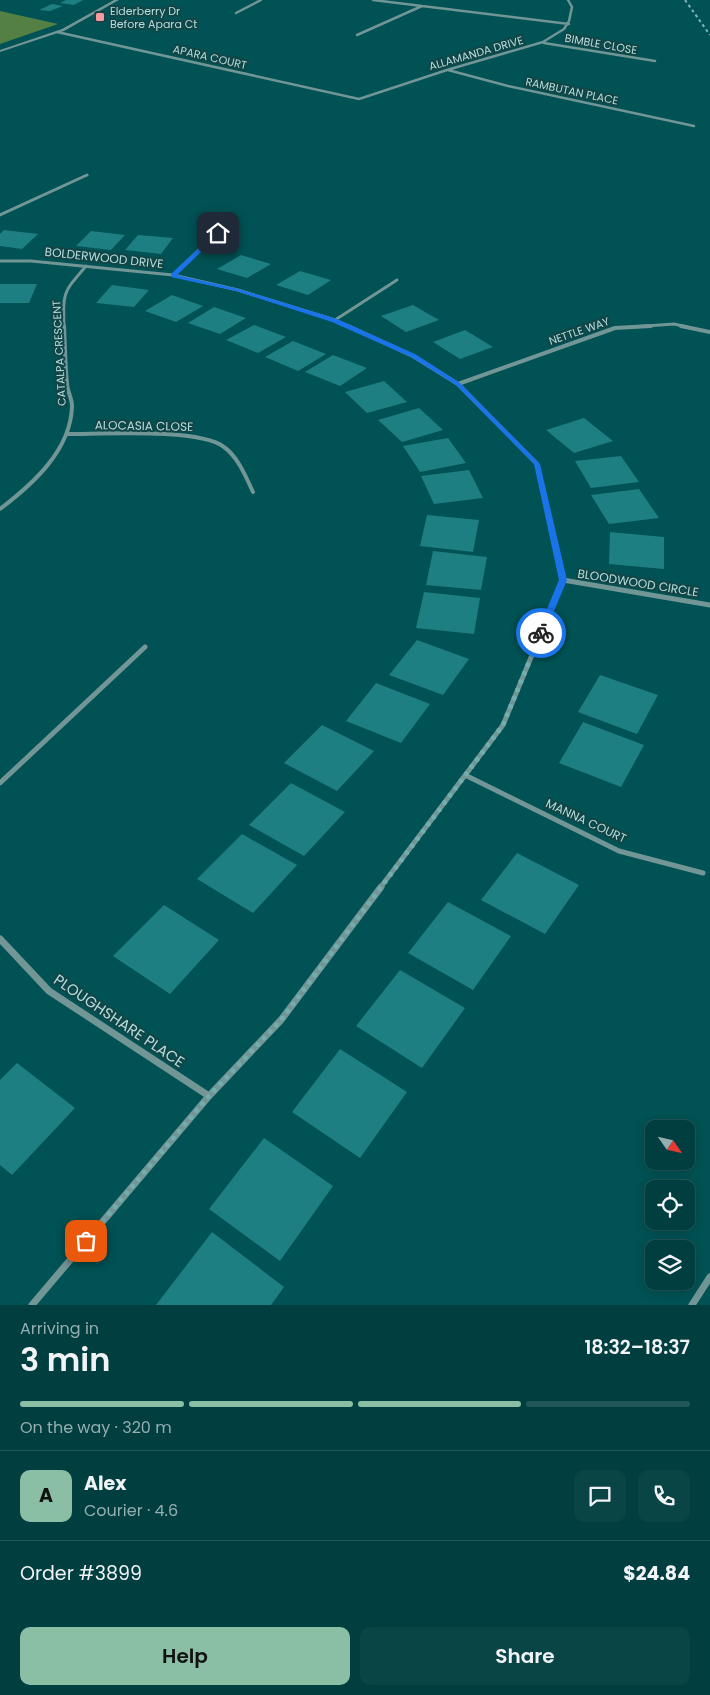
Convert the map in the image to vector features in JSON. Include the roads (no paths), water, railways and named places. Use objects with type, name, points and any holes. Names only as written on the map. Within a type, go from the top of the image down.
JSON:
[{"type":"street","points":[[0,51],[57,32],[117,0]]},
{"type":"street","points":[[236,13],[261,0]]},
{"type":"street","points":[[372,0],[569,24],[572,7],[568,0]]},
{"type":"street","points":[[357,35],[422,6]]},
{"type":"street","name":"ALLAMANDA DRIVE","points":[[359,99],[447,70],[543,42],[556,35],[569,24]]},
{"type":"street","name":"APARA COURT","points":[[57,32],[359,99]]},
{"type":"street","name":"BIMBLE CLOSE","points":[[543,42],[655,61]]},
{"type":"street","name":"RAMBUTAN PLACE","points":[[447,70],[508,86],[694,126]]},
{"type":"street","points":[[0,215],[87,175]]},
{"type":"street","points":[[173,275],[208,241],[228,226]]},
{"type":"street","name":"BOLDERWOOD DRIVE","points":[[0,261],[86,266],[173,275],[238,290],[334,320],[413,356],[458,384],[537,464],[563,580]]},
{"type":"street","name":"CATALPA CRESCENT","points":[[0,509],[19,495],[48,465],[68,434],[72,404],[68,386],[63,298],[68,287],[86,266]]},
{"type":"street","points":[[334,320],[397,280]]},
{"type":"street","name":"NETTLE WAY","points":[[458,384],[615,328],[674,324],[710,332]]},
{"type":"street","name":"ALOCASIA CLOSE","points":[[68,434],[191,435],[212,440],[225,447],[240,466],[253,492]]},
{"type":"street","points":[[32,1305],[209,1096],[281,1020],[503,725],[563,580]]},
{"type":"street","name":"BLOODWOOD CIRCLE","points":[[563,580],[710,604]]},
{"type":"street","points":[[0,784],[145,647]]},
{"type":"street","name":"MANNA COURT","points":[[465,775],[619,851],[703,873]]},
{"type":"street","name":"PLOUGHSHARE PLACE","points":[[0,939],[49,991],[209,1096]]},
{"type":"street","points":[[692,1305],[710,1277]]},
{"type":"railway","points":[[685,0],[710,35]]},
{"type":"place","name":"Elderberry Dr Before Apara Ct","points":[[100,17]]}]
